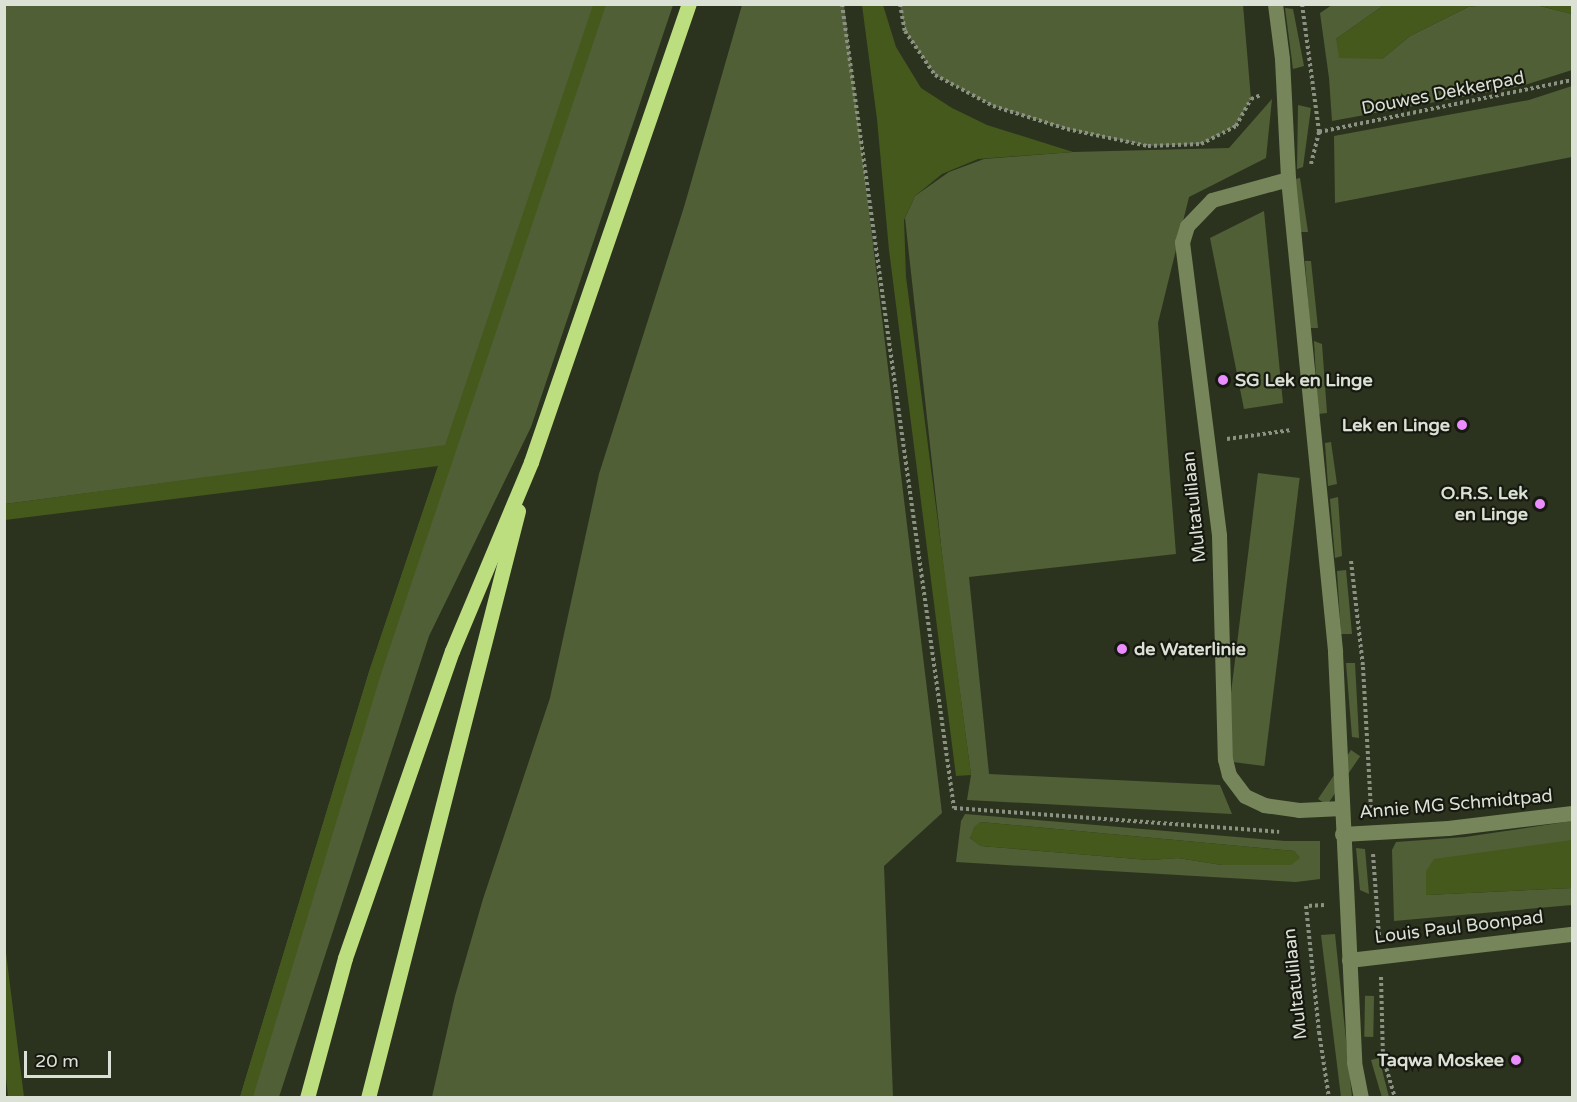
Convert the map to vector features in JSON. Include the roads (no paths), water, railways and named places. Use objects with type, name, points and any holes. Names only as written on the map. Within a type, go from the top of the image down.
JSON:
[{"type":"main road","points":[[307,1098],[345,958],[452,651],[531,462],[689,4]]},
{"type":"main road","points":[[368,1098],[531,462]]},
{"type":"street","points":[[1275,4],[1284,86],[1288,179],[1335,652],[1354,1062],[1361,1098]]},
{"type":"street","name":"Multatulilaan","points":[[1288,179],[1212,200],[1187,226],[1182,242],[1218,535],[1225,759],[1228,775],[1245,796],[1264,805],[1299,810],[1342,808]]},
{"type":"street","name":"Annie MG Schmidtpad","points":[[1342,834],[1448,828],[1572,813]]},
{"type":"street","name":"Louis Paul Boonpad","points":[[1349,960],[1572,934]]},
{"type":"place","name":"SG Lek en Linge","points":[[1223,380]]},
{"type":"place","name":"Lek en Linge","points":[[1462,425]]},
{"type":"place","name":"O.R.S. Lek en Linge","points":[[1540,504]]},
{"type":"place","name":"de Waterlinie","points":[[1122,649]]},
{"type":"place","name":"Taqwa Moskee","points":[[1516,1060]]}]
